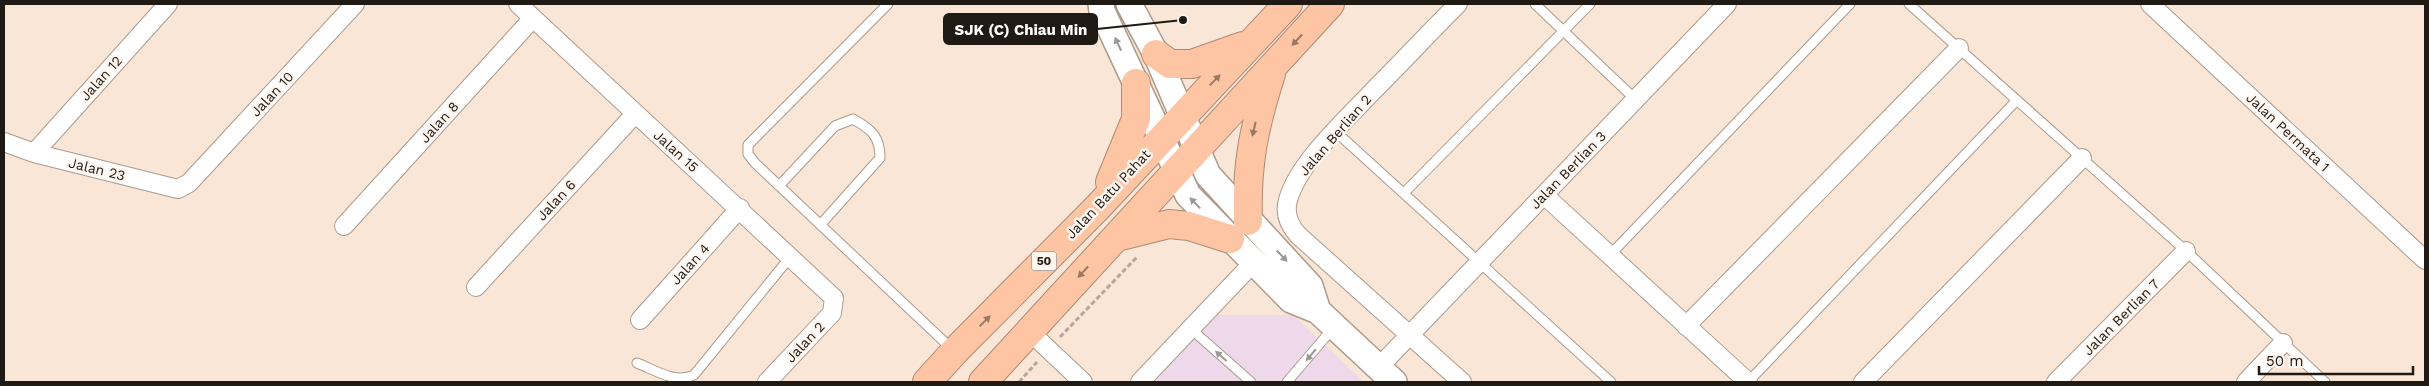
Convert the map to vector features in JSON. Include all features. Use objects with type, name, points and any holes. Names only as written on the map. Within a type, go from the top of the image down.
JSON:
[{"type":"highway","name":"Jalan Batu Pahat","points":[[927,382],[1097,208],[1160,138],[1288,4]]},
{"type":"highway","points":[[983,382],[1330,4]]},
{"type":"highway","points":[[1156,54],[1170,64],[1192,64],[1250,43]]},
{"type":"highway","points":[[1117,236],[1169,224],[1239,230],[1251,144],[1274,65]]},
{"type":"highway","points":[[1097,208],[1125,149],[1136,119],[1136,84]]},
{"type":"street","name":"Jalan 12","points":[[34,152],[168,4]]},
{"type":"street","name":"Jalan 10","points":[[189,183],[355,4]]},
{"type":"street","name":"Jalan 15","points":[[518,4],[635,114],[740,208],[834,298]]},
{"type":"street","points":[[1101,4],[1102,11],[1188,196],[1239,230],[1310,286],[1326,319]]},
{"type":"street","points":[[1129,4],[1156,54],[1208,175],[1239,230],[1253,263],[1291,300],[1326,319],[1386,375]]},
{"type":"street","name":"Jalan Berlian 2","points":[[1458,4],[1335,131],[1300,175],[1292,190],[1287,214],[1291,227],[1409,336],[1462,382]]},
{"type":"street","name":"Jalan Berlian 3","points":[[1386,375],[1409,336],[1726,4]]},
{"type":"street","name":"Jalan Permata 1","points":[[2150,4],[2425,260]]},
{"type":"street","name":"Jalan 8","points":[[344,226],[533,18]]},
{"type":"street","points":[[1686,326],[1958,48]]},
{"type":"street","name":"Jalan 6","points":[[476,287],[635,114]]},
{"type":"street","name":"Jalan 23","points":[[4,142],[34,152],[178,190],[189,183]]},
{"type":"street","points":[[1863,382],[2082,158]]},
{"type":"street","points":[[1544,196],[1748,382]]},
{"type":"street","name":"Jalan 4","points":[[640,320],[740,208]]},
{"type":"street","name":"Jalan Berlian 7","points":[[2056,382],[2186,252]]},
{"type":"street","points":[[1140,382],[1253,263]]},
{"type":"street","name":"Jalan 2","points":[[768,382],[832,313],[834,298]]},
{"type":"street","points":[[1029,331],[1078,378]]},
{"type":"street","points":[[2246,382],[2283,343]]},
{"type":"lane","points":[[888,4],[748,145],[748,154],[779,186],[955,352]]},
{"type":"lane","points":[[1535,4],[1635,99]]},
{"type":"lane","points":[[1404,193],[1590,4]]},
{"type":"lane","points":[[1610,256],[1850,4]]},
{"type":"lane","points":[[1910,4],[2186,252],[2325,382]]},
{"type":"lane","points":[[1748,382],[2017,100]]},
{"type":"lane","points":[[779,186],[835,126],[853,118],[868,128],[880,144],[880,158],[821,224]]},
{"type":"lane","points":[[1335,131],[1611,382]]},
{"type":"lane","points":[[637,363],[676,378],[685,379],[694,375],[790,256]]},
{"type":"lane","points":[[1287,382],[1326,319]]},
{"type":"lane","points":[[1191,329],[1251,382]]},
{"type":"path","points":[[1019,382],[1051,352],[1142,252]]},
{"type":"shaded area","points":[[1214,315],[1293,315],[1363,381],[1155,382]]},
{"type":"place","name":"SJK (C) Chiau Min","points":[[1183,20]]}]
